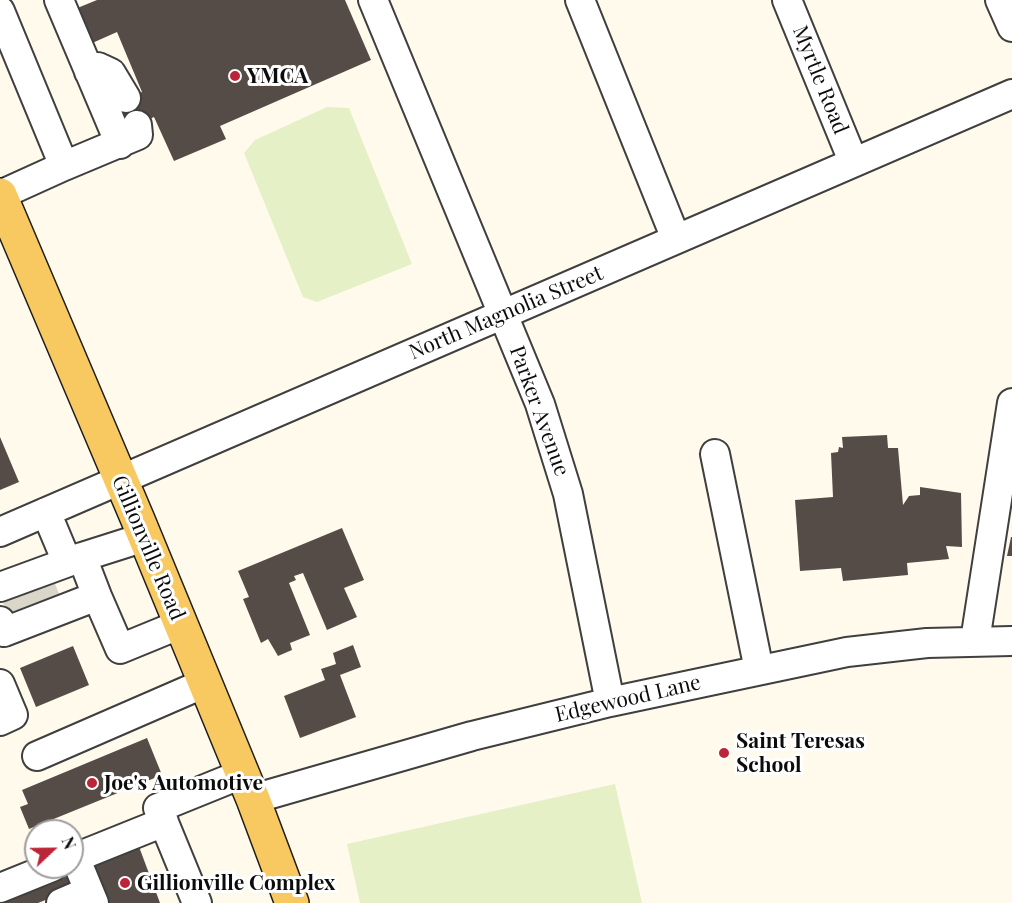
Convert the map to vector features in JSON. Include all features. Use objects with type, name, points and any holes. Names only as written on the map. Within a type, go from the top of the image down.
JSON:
[{"type":"main road","name":"Gillionville Road","points":[[0,195],[181,624],[292,903]]},
{"type":"street","points":[[0,195],[128,135],[89,72],[59,0]]},
{"type":"street","name":"Parker Avenue","points":[[373,0],[540,404],[559,462],[610,702]]},
{"type":"street","points":[[580,0],[676,239]]},
{"type":"street","name":"Myrtle Road","points":[[787,0],[853,161]]},
{"type":"street","points":[[1000,0],[1012,27]]},
{"type":"street","points":[[0,11],[64,166]]},
{"type":"street","points":[[89,72],[98,68],[111,73],[126,98]]},
{"type":"street","name":"North Magnolia Street","points":[[0,531],[1012,94]]},
{"type":"street","points":[[975,640],[1012,403]]},
{"type":"street","points":[[715,454],[759,670]]},
{"type":"street","points":[[46,512],[97,596],[120,649],[181,624]]},
{"type":"street","points":[[24,598],[74,560],[145,537]]},
{"type":"street","points":[[24,598],[97,596]]},
{"type":"street","name":"Edgewood Lane","points":[[164,822],[158,808],[610,702],[759,670],[847,652],[975,640],[1012,641]]},
{"type":"street","points":[[37,756],[205,683]]},
{"type":"street","points":[[0,684],[13,716],[0,722]]},
{"type":"street","points":[[84,854],[164,822],[197,903]]},
{"type":"street","points":[[0,888],[24,878]]},
{"type":"street","points":[[61,903],[92,897],[79,879]]},
{"type":"green space","points":[[327,107],[349,108],[412,264],[317,302],[303,297],[244,153],[255,140]]},
{"type":"green space","points":[[615,784],[642,903],[360,903],[347,844]]},
{"type":"building","name":"YMCA","points":[[97,0],[345,0],[371,60],[220,126],[226,139],[174,161],[154,117],[123,131],[111,105],[142,92],[117,32],[90,44],[75,9]]},
{"type":"building","points":[[887,435],[888,448],[898,448],[903,505],[909,496],[920,495],[920,487],[961,493],[962,547],[946,546],[949,559],[907,563],[908,575],[843,581],[841,568],[800,571],[795,500],[833,497],[831,453],[838,452],[839,447],[843,448],[842,437]]},
{"type":"building","points":[[0,437],[19,482],[0,490]]},
{"type":"building","points":[[342,528],[364,580],[344,588],[357,617],[327,630],[303,573],[294,576],[296,580],[289,583],[310,635],[290,643],[292,650],[278,656],[268,639],[261,643],[243,599],[249,597],[238,571]]},
{"type":"building","points":[[1011,537],[1012,556],[1007,556]]},
{"type":"building","points":[[353,645],[361,667],[340,675],[356,717],[300,738],[284,696],[325,680],[321,669],[336,664],[333,653]]},
{"type":"building","points":[[73,646],[89,685],[36,707],[20,668]]},
{"type":"building","name":"Joe's Automotive","points":[[147,738],[162,775],[54,819],[25,819],[20,807],[28,804],[22,790]]},
{"type":"building","name":"Gillionville Complex","points":[[138,844],[160,903],[104,903],[89,863]]},
{"type":"building","points":[[40,879],[74,879],[78,887],[38,903],[0,903],[0,896]]},
{"type":"tunnel","points":[[38,579],[46,599]]},
{"type":"tunnel","points":[[13,590],[21,609]]},
{"type":"place","name":"YMCA","points":[[235,76]]},
{"type":"place","name":"Saint Teresas School","points":[[724,753]]},
{"type":"place","name":"Joe's Automotive","points":[[92,783]]},
{"type":"place","name":"Gillionville Complex","points":[[125,883]]}]
